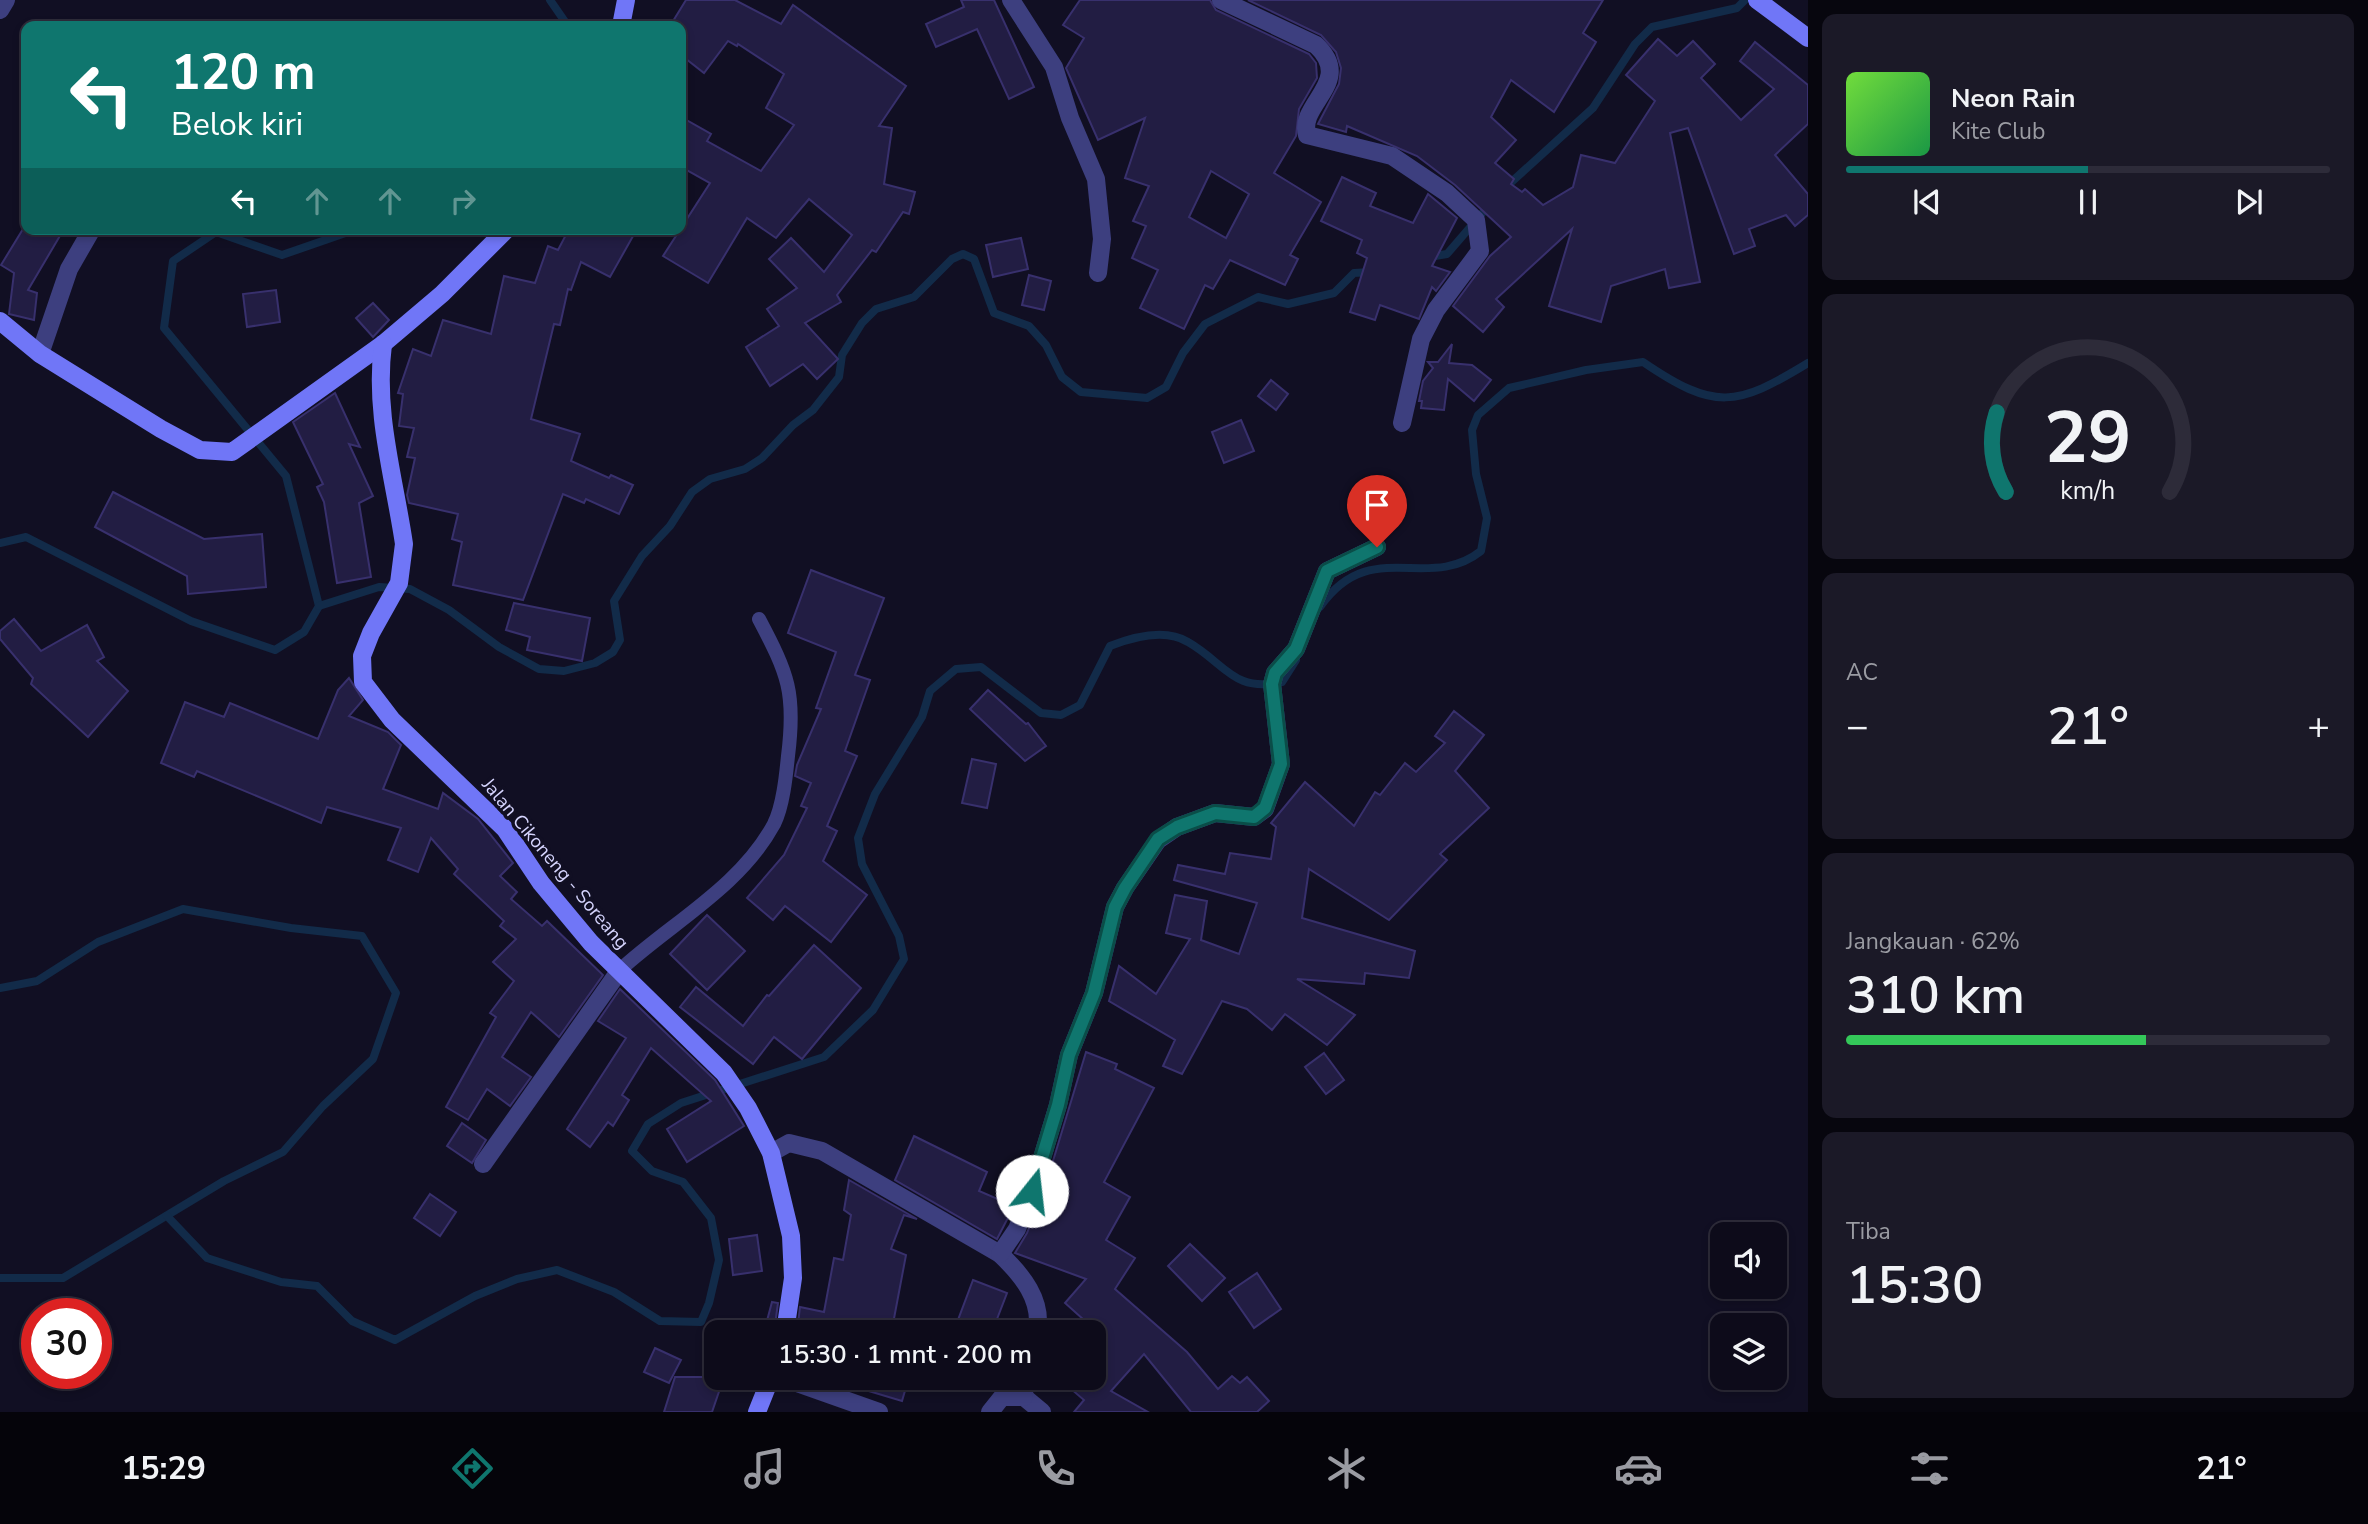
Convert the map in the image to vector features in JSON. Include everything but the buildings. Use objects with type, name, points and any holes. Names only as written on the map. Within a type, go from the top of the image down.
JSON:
[{"type":"street","points":[[0,10],[6,0]]},
{"type":"street","points":[[622,21],[626,0]]},
{"type":"street","points":[[1012,0],[1054,67],[1070,118],[1096,179],[1102,239],[1098,273]]},
{"type":"street","points":[[1221,0],[1316,45],[1326,57],[1328,84],[1308,120],[1307,135],[1392,156],[1447,193],[1476,220],[1479,251],[1475,261],[1436,310],[1421,339],[1402,423]]},
{"type":"street","points":[[1757,0],[1808,38]]},
{"type":"street","points":[[40,354],[69,269],[89,235]]},
{"type":"street","points":[[0,321],[40,354],[130,412],[200,450],[232,452],[383,344],[442,294],[501,235]]},
{"type":"street","name":"Jalan Cikoneng - Soreang","points":[[383,344],[379,379],[381,411],[404,544],[403,566],[400,583],[371,633],[362,656],[363,682],[393,720],[505,830],[541,883],[591,943],[724,1073],[748,1108],[771,1153],[792,1237],[793,1278],[787,1320]]},
{"type":"street","points":[[1000,1254],[1017,1229],[1032,1191],[1058,1105],[1069,1055],[1094,993],[1115,907],[1158,839],[1177,827],[1215,813],[1254,817],[1265,808],[1281,764],[1272,684],[1275,673],[1296,649],[1327,571],[1377,547]]},
{"type":"street","points":[[483,1164],[620,970]]},
{"type":"street","points":[[771,1153],[789,1143],[821,1151],[1000,1254],[1019,1272],[1039,1309],[1038,1320]]},
{"type":"street","points":[[757,1412],[766,1390]]},
{"type":"street","points":[[817,1390],[879,1412]]},
{"type":"street","points":[[1024,1390],[1024,1397]]},
{"type":"street","points":[[990,1412],[1002,1397],[1024,1397],[1042,1412]]},
{"type":"lane","points":[[620,970],[703,903],[750,858],[775,822],[793,718],[785,668],[759,619]]},
{"type":"waterway","points":[[550,0],[565,21]]},
{"type":"waterway","points":[[1507,186],[1593,108],[1635,44],[1652,27],[1737,8],[1745,0]]},
{"type":"waterway","points":[[1429,257],[1447,254],[1491,203]]},
{"type":"waterway","points":[[0,543],[26,537],[191,621],[275,650],[304,632],[319,606],[286,476],[164,328],[173,261],[212,235]]},
{"type":"waterway","points":[[225,235],[282,255],[340,235]]},
{"type":"waterway","points":[[319,606],[379,587],[410,589],[449,610],[499,647],[539,669],[564,671],[595,663],[613,652],[620,640],[614,601],[642,556],[670,526],[692,492],[710,479],[745,469],[762,458],[793,425],[813,410],[839,377],[842,355],[862,323],[876,309],[914,297],[952,259],[963,254],[974,259],[994,313],[1029,326],[1046,345],[1062,377],[1081,392],[1147,398],[1166,387],[1183,353],[1205,324],[1258,297],[1288,304],[1334,293],[1354,273],[1371,272]]},
{"type":"waterway","points":[[1320,607],[1339,586],[1359,574],[1379,569],[1441,567],[1461,563],[1481,551],[1487,518],[1476,474],[1472,430],[1478,415],[1509,388],[1586,370],[1643,362],[1689,389],[1726,397],[1743,395],[1762,388],[1808,363]]},
{"type":"waterway","points":[[167,1216],[207,1258],[281,1282],[317,1286],[352,1321],[395,1340],[475,1296],[517,1279],[557,1270],[614,1292],[660,1321],[701,1322],[709,1303],[719,1260],[711,1218],[683,1182],[652,1171],[632,1151],[648,1124],[681,1103],[824,1057],[873,1010],[904,959],[899,936],[862,864],[858,838],[875,794],[922,717],[930,691],[956,669],[981,667],[1041,713],[1061,715],[1080,705],[1110,646],[1149,635],[1169,635],[1188,642],[1240,680],[1252,683],[1282,682],[1296,660]]},
{"type":"waterway","points":[[0,988],[37,981],[98,942],[183,909],[291,928],[362,936],[396,993],[373,1059],[323,1106],[283,1152],[224,1181],[63,1278],[0,1278]]},
{"type":"route","points":[[1032,1191],[1058,1105],[1069,1055],[1094,993],[1106,936],[1115,907],[1125,888],[1158,839],[1177,827],[1198,817],[1215,813],[1254,817],[1265,808],[1281,764],[1272,684],[1275,673],[1292,657],[1327,571],[1377,547]]}]
